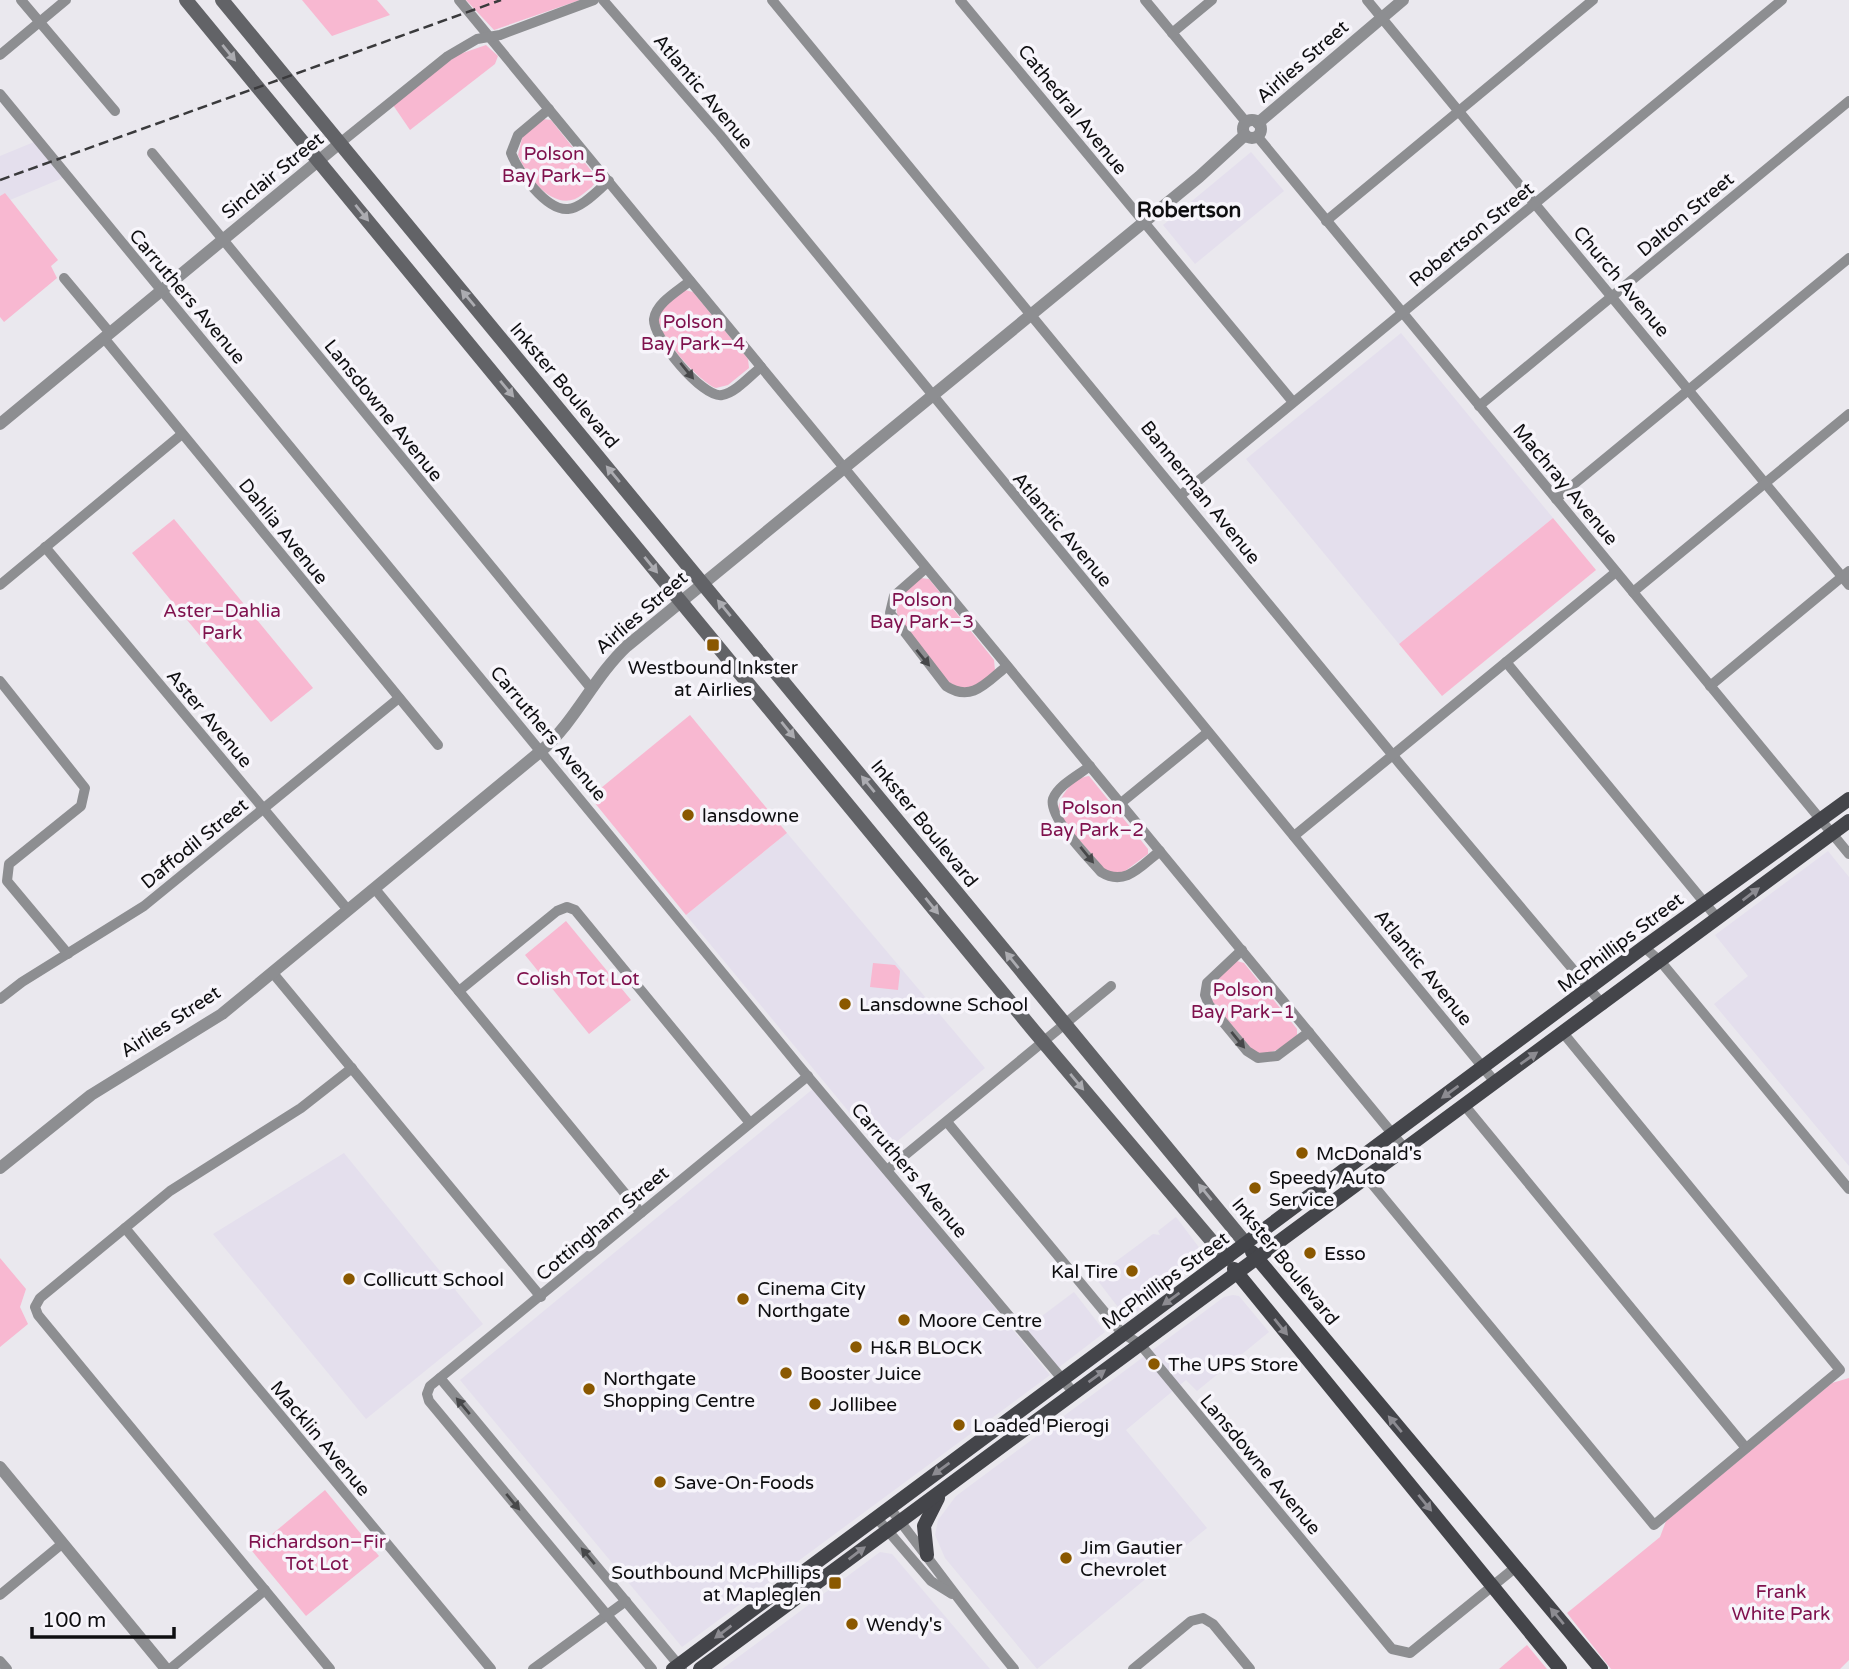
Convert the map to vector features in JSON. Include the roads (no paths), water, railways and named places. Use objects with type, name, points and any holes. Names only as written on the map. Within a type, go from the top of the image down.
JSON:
[{"type":"main road","points":[[186,0],[1043,1042],[1227,1259],[1560,1669]]},
{"type":"main road","name":"Inkster Boulevard","points":[[222,0],[1258,1259],[1601,1669]]},
{"type":"main road","name":"McPhillips Street","points":[[678,1668],[1062,1378],[1247,1245],[1644,947],[1849,799]]},
{"type":"main road","name":"McPhillips Street","points":[[700,1669],[1368,1179],[1849,821]]},
{"type":"main road","points":[[927,1555],[924,1526],[943,1490]]},
{"type":"street","points":[[21,0],[115,111]]},
{"type":"street","points":[[0,55],[66,0]]},
{"type":"street","points":[[459,0],[1405,1149]]},
{"type":"street","name":"Sinclair Street","points":[[0,424],[448,56],[477,39],[489,38],[594,0]]},
{"type":"street","name":"Atlantic Avenue","points":[[603,0],[720,135],[1495,1083]]},
{"type":"street","name":"Bannerman Avenue","points":[[772,0],[1393,755],[1603,1005]]},
{"type":"street","name":"Cathedral Avenue","points":[[960,0],[1293,402]]},
{"type":"street","name":"Machray Avenue","points":[[1145,0],[1849,853]]},
{"type":"street","points":[[1172,33],[1212,0]]},
{"type":"street","name":"Church Avenue","points":[[1367,0],[1766,483],[1846,574],[1849,585]]},
{"type":"street","name":"Airlies Street","points":[[0,1168],[91,1095],[222,1014],[541,751],[569,723],[590,687],[618,654],[1030,313],[1143,223],[1403,0]]},
{"type":"street","points":[[1326,220],[1593,0]]},
{"type":"street","name":"Robertson Street","points":[[1181,495],[1782,0]]},
{"type":"street","name":"Carruthers Avenue","points":[[0,94],[808,1076],[1074,1393]]},
{"type":"street","name":"Dalton Street","points":[[1479,406],[1849,101]]},
{"type":"street","points":[[548,109],[517,135],[513,143],[511,153],[523,173],[548,203],[568,209],[576,207],[608,181]]},
{"type":"street","name":"Lansdowne Avenue","points":[[152,153],[590,687]]},
{"type":"street","points":[[1556,499],[1849,258]]},
{"type":"street","name":"Dahlia Avenue","points":[[64,278],[182,434],[438,745]]},
{"type":"street","points":[[690,281],[660,306],[653,322],[658,336],[690,376],[707,392],[721,395],[761,367]]},
{"type":"street","points":[[1633,592],[1849,414]]},
{"type":"street","points":[[0,584],[182,434]]},
{"type":"street","name":"Aster Avenue","points":[[46,547],[348,911]]},
{"type":"street","points":[[926,568],[894,596],[890,613],[946,686],[957,693],[974,692],[1007,666]]},
{"type":"street","points":[[1294,836],[1616,572]]},
{"type":"street","points":[[1710,686],[1846,574]]},
{"type":"street","points":[[1506,662],[1718,919]]},
{"type":"street","points":[[0,681],[85,788],[81,806],[9,864],[6,872],[7,881],[68,954]]},
{"type":"street","name":"Daffodil Street","points":[[0,999],[144,906],[399,698]]},
{"type":"street","points":[[1121,803],[1208,732]]},
{"type":"street","points":[[1090,766],[1059,790],[1053,799],[1053,809],[1066,830],[1101,872],[1110,878],[1128,876],[1160,851]]},
{"type":"street","points":[[374,889],[641,1213]]},
{"type":"street","points":[[459,991],[556,911],[567,907],[575,910],[750,1123]]},
{"type":"street","points":[[1644,947],[1661,962],[1849,1189]]},
{"type":"street","points":[[1242,950],[1211,975],[1205,995],[1209,1005],[1247,1051],[1258,1058],[1277,1056],[1309,1032]]},
{"type":"street","points":[[272,972],[541,1297]]},
{"type":"street","points":[[887,1170],[1111,986]]},
{"type":"street","points":[[1368,1179],[1654,1525],[1840,1370],[1564,1034]]},
{"type":"street","points":[[330,1669],[38,1315],[35,1307],[40,1297],[170,1191],[302,1108],[352,1068]]},
{"type":"street","name":"Cottingham Street","points":[[607,1615],[429,1401],[427,1394],[430,1386],[808,1076]]},
{"type":"street","points":[[1465,1106],[1746,1448]]},
{"type":"street","name":"Lansdowne Avenue","points":[[947,1122],[1122,1334],[1140,1344],[1392,1649],[1410,1653],[1516,1567]]},
{"type":"street","name":"Macklin Avenue","points":[[125,1228],[491,1669]]},
{"type":"street","points":[[440,1378],[626,1601],[678,1668]]},
{"type":"street","points":[[0,1467],[168,1669],[265,1590]]},
{"type":"street","points":[[889,1507],[927,1555],[953,1594],[1014,1669]]},
{"type":"street","points":[[876,1517],[931,1581],[953,1594]]},
{"type":"street","points":[[0,1595],[63,1543]]},
{"type":"street","points":[[533,1669],[626,1601]]},
{"type":"street","points":[[607,1615],[652,1669]]},
{"type":"street","points":[[1133,1669],[1191,1621],[1203,1618],[1213,1624],[1250,1669]]},
{"type":"street","points":[[0,1661],[7,1669]]},
{"type":"railway","points":[[0,180],[501,0]]},
{"type":"place","name":"Westbound Inkster at Airlies","points":[[713,645]]},
{"type":"place","name":"lansdowne","points":[[688,815]]},
{"type":"place","name":"Lansdowne School","points":[[845,1004]]},
{"type":"place","name":"McDonald's","points":[[1302,1153]]},
{"type":"place","name":"Speedy Auto Service","points":[[1255,1188]]},
{"type":"place","name":"Esso","points":[[1310,1253]]},
{"type":"place","name":"Kal Tire","points":[[1132,1271]]},
{"type":"place","name":"Collicutt School","points":[[349,1279]]},
{"type":"place","name":"Cinema City Northgate","points":[[743,1299]]},
{"type":"place","name":"Moore Centre","points":[[904,1320]]},
{"type":"place","name":"H&R BLOCK","points":[[856,1347]]},
{"type":"place","name":"The UPS Store","points":[[1154,1364]]},
{"type":"place","name":"Booster Juice","points":[[786,1373]]},
{"type":"place","name":"Northgate Shopping Centre","points":[[589,1389]]},
{"type":"place","name":"Jollibee","points":[[815,1404]]},
{"type":"place","name":"Loaded Pierogi","points":[[959,1425]]},
{"type":"place","name":"Save-On-Foods","points":[[660,1482]]},
{"type":"place","name":"Jim Gautier Chevrolet","points":[[1066,1558]]},
{"type":"place","name":"Southbound McPhillips at Mapleglen","points":[[835,1583]]},
{"type":"place","name":"Wendy's","points":[[852,1624]]},
{"type":"district","name":"Robertson","points":[[1189,210]]},
{"type":"park label","name":"Polson Bay Park–5","points":[[554,164]]},
{"type":"park label","name":"Polson Bay Park–4","points":[[693,332]]},
{"type":"park label","name":"Polson Bay Park–3","points":[[922,610]]},
{"type":"park label","name":"Aster–Dahlia Park","points":[[222,621]]},
{"type":"park label","name":"Polson Bay Park–2","points":[[1092,818]]},
{"type":"park label","name":"Colish Tot Lot","points":[[578,978]]},
{"type":"park label","name":"Polson Bay Park–1","points":[[1243,1000]]},
{"type":"park label","name":"Richardson–Fir Tot Lot","points":[[317,1552]]},
{"type":"park label","name":"Frank White Park","points":[[1781,1602]]}]
